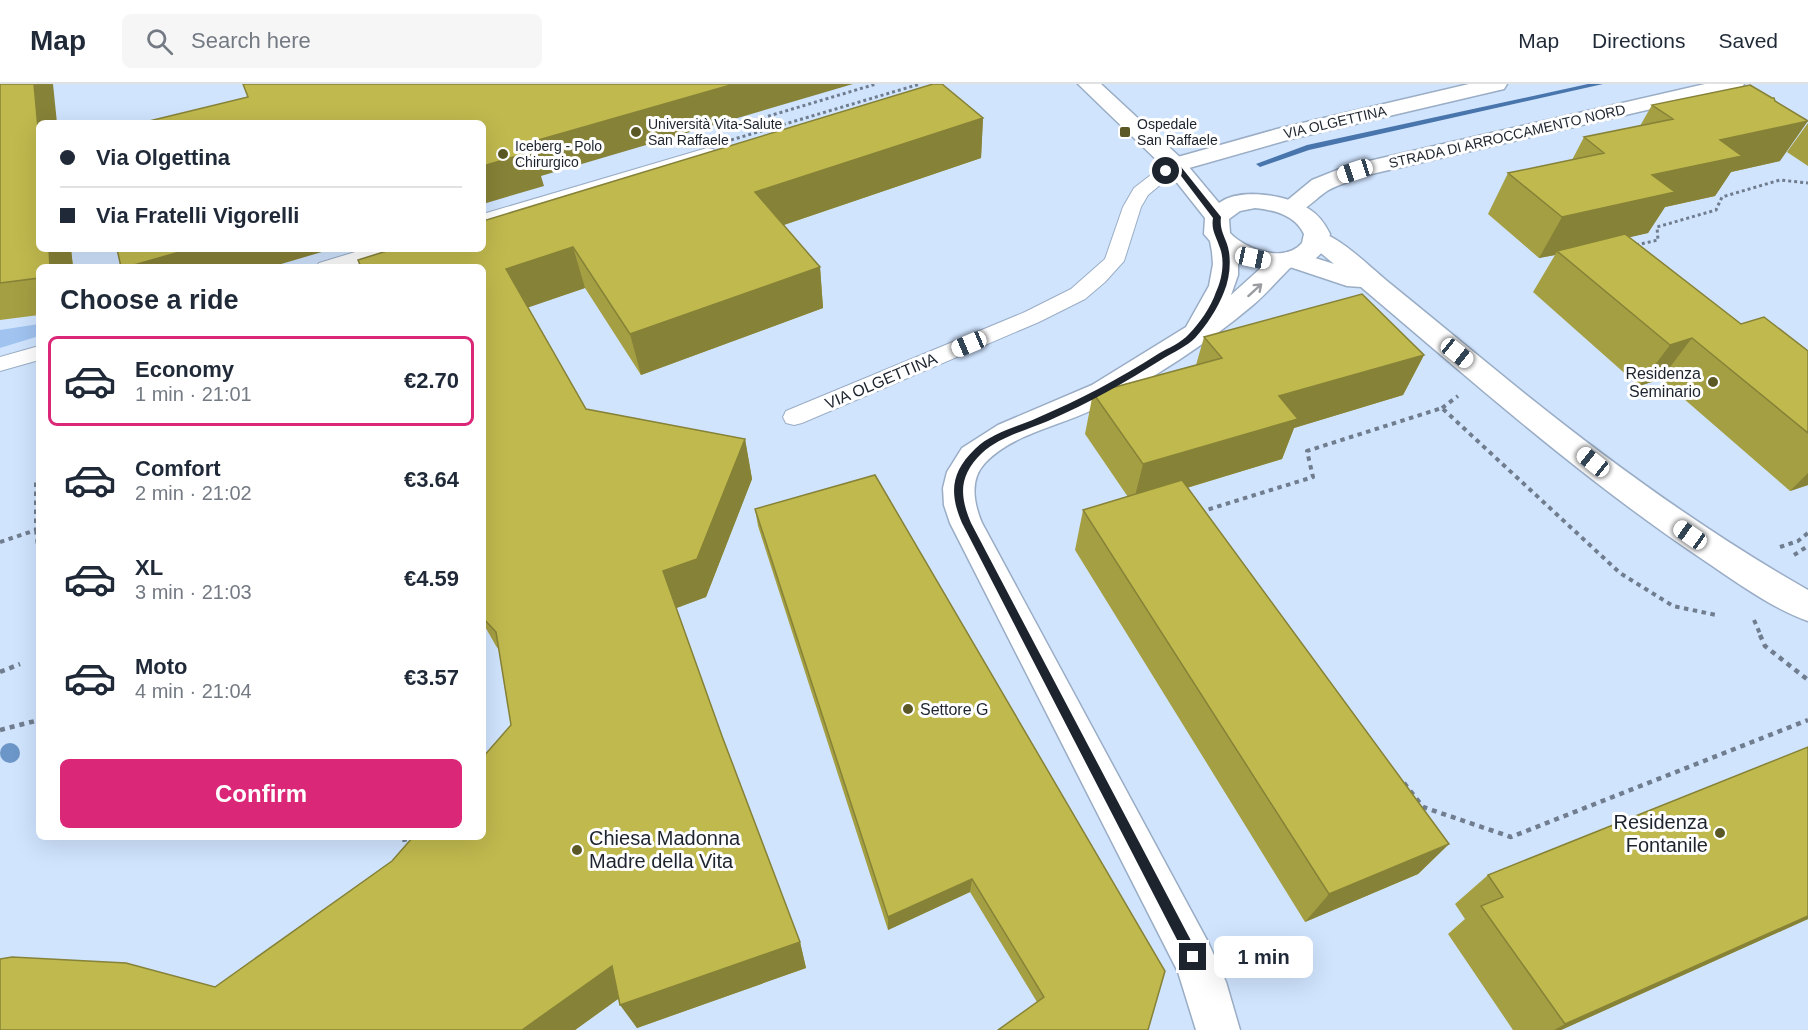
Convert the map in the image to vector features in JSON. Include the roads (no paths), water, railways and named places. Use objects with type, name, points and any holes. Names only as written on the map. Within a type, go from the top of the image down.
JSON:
[{"type":"street","points":[[1089,84],[1176,165],[1220,229],[1244,255],[1266,260],[1288,260],[1360,282],[1390,297]]},
{"type":"street","name":"VIA OLGETTINA","points":[[1176,165],[1252,142],[1496,84]]},
{"type":"street","name":"STRADA DI ARROCCAMENTO NORD","points":[[1290,208],[1320,185],[1355,171],[1733,84]]},
{"type":"street","points":[[1176,165],[1229,190],[1290,208],[1308,220],[1314,228],[1317,239],[1662,515],[1762,582],[1808,607]]},
{"type":"street","points":[[1191,337],[1210,311],[1223,286],[1226,261],[1220,229],[1226,209],[1239,203],[1264,202]]},
{"type":"street","points":[[1218,1030],[1204,982],[1193,957],[966,523],[958,505],[959,480],[965,467],[980,449],[1011,432],[1094,396],[1191,337],[1221,318],[1288,260],[1305,254],[1314,246],[1317,239]]},
{"type":"lane","points":[[486,219],[728,147]]},
{"type":"lane","name":"VIA OLGETTINA","points":[[794,417],[1011,326],[1078,294],[1114,261],[1132,207],[1141,192],[1176,165]]},
{"type":"lane","points":[[336,264],[376,252]]},
{"type":"lane","points":[[0,364],[36,353]]},
{"type":"waterway","points":[[1260,164],[1307,148],[1599,84]]},
{"type":"place","name":"Università Vita-Salute San Raffaele","points":[[636,132]]},
{"type":"place","name":"Ospedale San Raffaele","points":[[1125,132]]},
{"type":"place","name":"Iceberg - Polo Chirurgico","points":[[503,154]]},
{"type":"place","name":"Residenza Seminario","points":[[1713,382]]},
{"type":"place","name":"Settore G","points":[[908,709]]},
{"type":"place","name":"Residenza Fontanile","points":[[1720,833]]},
{"type":"place","name":"Chiesa Madonna Madre della Vita","points":[[577,850]]}]
